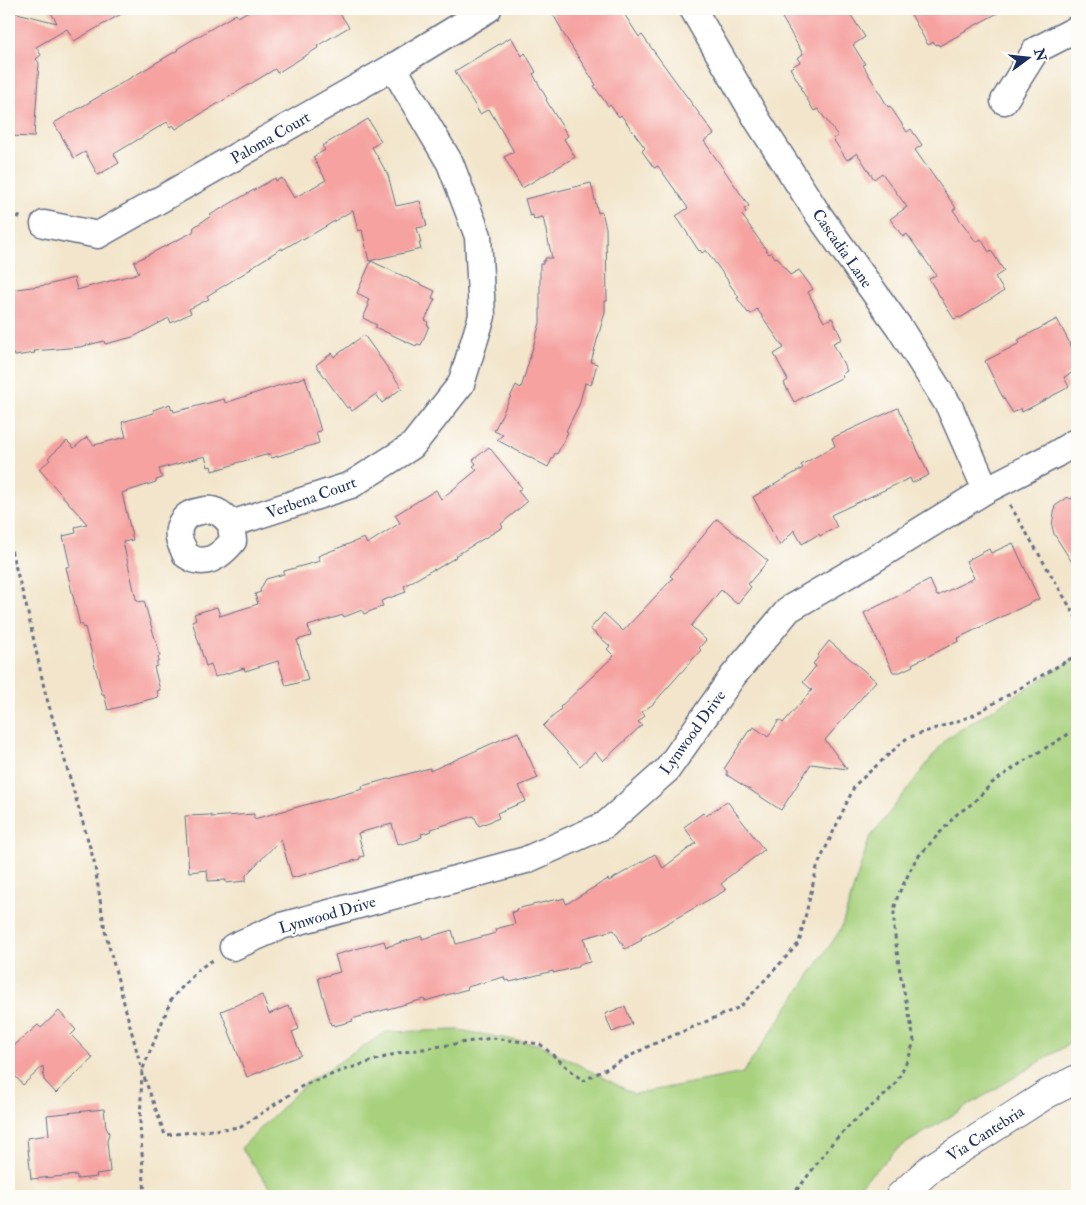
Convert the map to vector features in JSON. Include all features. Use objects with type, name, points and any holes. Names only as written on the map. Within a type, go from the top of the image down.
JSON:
[{"type":"main road","name":"Via Cantebria","points":[[900,1196],[931,1168],[1047,1094],[1077,1079]]},
{"type":"street","name":"Paloma Court","points":[[44,224],[98,235],[393,67],[488,9]]},
{"type":"street","name":"Cascadia Lane","points":[[693,9],[758,121],[818,214],[899,327],[949,406],[986,490]]},
{"type":"street","points":[[1004,101],[1036,50],[1077,29]]},
{"type":"street","name":"Verbena Court","points":[[231,524],[351,485],[412,446],[461,384],[482,316],[478,236],[450,164],[393,67]]},
{"type":"street","name":"Lynwood Drive","points":[[232,947],[281,926],[526,860],[605,825],[667,770],[733,676],[789,609],[986,490],[1077,441]]},
{"type":"path","points":[[986,490],[1011,506],[1077,618]]},
{"type":"path","points":[[9,543],[45,692],[94,861],[105,931],[142,1071],[166,1135],[241,1127],[304,1085],[341,1071],[398,1053],[492,1038],[540,1044],[583,1081],[651,1045],[740,1007],[798,943],[817,866],[855,785],[907,738],[972,716],[1077,655]]},
{"type":"path","points":[[791,1196],[833,1142],[896,1083],[909,1057],[914,1041],[900,973],[894,929],[894,910],[898,895],[916,859],[957,814],[972,804],[992,783],[1077,729]]},
{"type":"path","points":[[145,1196],[140,1124],[142,1071],[172,998],[200,968],[232,947]]},
{"type":"green space","points":[[1077,657],[1077,1039],[897,1149],[849,1196],[276,1196],[241,1148],[305,1084],[386,1032],[459,1030],[541,1045],[634,1094],[743,1073],[841,929],[869,839],[947,738]]},
{"type":"building","points":[[49,9],[130,9],[74,41],[67,29],[36,47],[41,55],[36,59],[39,63],[34,137],[9,136],[9,11],[57,23]]},
{"type":"building","points":[[252,9],[337,9],[349,27],[277,73],[275,69],[176,129],[173,125],[170,127],[167,122],[114,154],[119,163],[98,175],[85,152],[74,158],[54,123],[236,14],[238,17]]},
{"type":"building","points":[[550,9],[621,9],[639,37],[642,35],[714,134],[704,141],[749,206],[744,209],[746,212],[742,215],[769,254],[771,252],[775,258],[777,257],[790,275],[799,270],[813,289],[808,292],[824,322],[832,318],[842,339],[833,343],[847,371],[842,374],[843,377],[794,402],[784,383],[788,380],[774,354],[784,348],[757,309],[751,314],[748,313],[706,250],[702,253],[699,251],[676,216],[688,208],[658,166],[654,168],[642,151],[645,148],[621,115],[619,117],[610,105],[608,106],[594,86],[596,85]]},
{"type":"building","points":[[777,9],[847,9],[865,37],[853,45],[865,64],[863,65],[888,107],[890,106],[907,132],[911,129],[922,145],[915,150],[956,208],[953,210],[976,242],[981,239],[989,252],[991,250],[1004,271],[995,277],[1004,291],[960,318],[954,319],[929,279],[936,275],[907,234],[903,237],[890,219],[907,207],[882,173],[874,179],[857,153],[847,160],[833,139],[838,136],[818,109],[814,111],[801,89],[790,68],[800,62],[797,58],[803,54]]},
{"type":"building","points":[[908,9],[1005,9],[939,46],[934,42],[928,45]]},
{"type":"building","points":[[511,37],[522,56],[525,53],[536,72],[533,74],[568,136],[564,139],[575,157],[522,188],[504,157],[514,152],[489,109],[480,114],[455,71]]},
{"type":"building","points":[[368,119],[381,141],[372,147],[388,175],[396,206],[420,201],[427,226],[417,228],[421,249],[369,261],[362,230],[358,231],[353,210],[303,240],[302,238],[282,250],[282,248],[207,296],[209,299],[189,309],[191,313],[171,323],[169,318],[133,337],[105,344],[104,341],[80,347],[34,351],[35,353],[15,356],[14,354],[9,355],[9,290],[47,285],[74,278],[77,290],[139,273],[134,262],[193,232],[194,227],[210,215],[275,178],[276,181],[282,178],[294,198],[326,180],[313,157],[325,150],[322,146]]},
{"type":"building","points":[[591,183],[598,213],[602,212],[606,228],[607,301],[605,301],[605,312],[591,362],[597,364],[591,385],[585,383],[579,405],[566,431],[568,432],[548,467],[497,440],[503,435],[494,431],[516,385],[521,388],[540,323],[540,264],[543,264],[545,258],[552,258],[543,217],[534,219],[533,215],[530,216],[525,199]]},
{"type":"building","points":[[371,261],[435,291],[432,298],[435,299],[425,320],[429,326],[421,345],[417,344],[416,346],[375,327],[377,325],[363,318],[369,305],[367,304],[369,299],[357,293]]},
{"type":"building","points":[[1057,319],[1077,357],[1077,370],[1064,377],[1069,387],[1022,412],[1021,408],[1013,413],[1001,394],[985,361],[1020,343],[1018,340]]},
{"type":"building","points":[[364,335],[402,388],[382,403],[376,394],[352,411],[349,407],[347,408],[316,365],[332,353],[334,357]]},
{"type":"building","points":[[305,377],[321,431],[316,432],[319,443],[272,458],[270,454],[212,471],[211,466],[208,467],[205,456],[159,469],[162,478],[156,480],[156,482],[122,493],[133,540],[123,542],[136,599],[138,602],[144,601],[160,656],[158,657],[157,666],[154,667],[160,690],[157,691],[159,697],[108,710],[104,694],[102,694],[85,627],[83,628],[82,624],[80,625],[66,567],[70,566],[63,536],[76,533],[75,527],[87,524],[39,469],[67,441],[74,448],[87,437],[94,445],[126,437],[122,422],[154,413],[153,410],[170,404],[174,412],[224,399],[225,403]]},
{"type":"building","points":[[898,408],[929,475],[912,483],[910,478],[831,515],[837,527],[820,536],[819,534],[802,544],[794,530],[780,546],[753,497],[803,468],[801,465],[835,446],[832,438]]},
{"type":"building","points":[[489,447],[522,488],[518,491],[527,502],[501,524],[503,527],[435,570],[404,586],[406,592],[381,601],[383,606],[364,614],[362,610],[344,617],[343,615],[308,626],[311,636],[297,640],[308,680],[286,686],[278,661],[245,671],[244,668],[215,677],[211,664],[206,666],[192,621],[196,619],[194,614],[217,607],[220,616],[258,604],[255,594],[261,592],[260,590],[266,579],[284,574],[284,571],[320,561],[318,556],[364,538],[367,544],[400,523],[395,515],[436,490],[441,499],[477,470],[473,466],[476,464],[473,460]]},
{"type":"building","points":[[1077,495],[1077,570],[1054,534],[1052,526],[1055,506],[1068,497],[1070,499]]},
{"type":"building","points":[[717,519],[768,561],[748,584],[751,587],[737,604],[721,590],[691,626],[706,640],[699,648],[701,650],[653,704],[642,712],[645,716],[638,722],[642,725],[603,761],[595,752],[580,766],[543,726],[561,709],[560,707],[614,656],[607,649],[610,646],[590,629],[604,613],[623,631],[673,578],[670,576]]},
{"type":"building","points":[[1013,543],[1039,599],[958,638],[959,641],[912,664],[913,666],[900,672],[893,672],[864,613],[930,580],[937,596],[974,578],[966,561],[989,549],[991,553]]},
{"type":"building","points":[[829,641],[876,681],[825,740],[847,769],[811,764],[781,810],[727,775],[727,771],[724,769],[750,729],[752,730],[754,727],[768,737],[779,720],[783,723],[812,690],[803,682],[816,666],[813,664]]},
{"type":"building","points":[[518,732],[538,778],[519,786],[526,801],[497,813],[499,818],[479,826],[474,816],[431,829],[432,831],[421,834],[422,837],[419,839],[402,844],[398,844],[392,824],[358,833],[364,856],[360,857],[360,859],[292,878],[281,839],[246,875],[246,881],[226,883],[226,880],[208,881],[207,870],[189,872],[185,816],[211,815],[211,817],[254,814],[254,819],[363,789],[362,786],[430,768],[430,771]]},
{"type":"building","points":[[727,801],[764,850],[721,884],[726,890],[641,938],[642,940],[625,949],[614,930],[584,938],[590,962],[578,965],[578,967],[510,982],[509,980],[505,981],[504,977],[425,1001],[424,999],[355,1018],[352,1019],[353,1021],[334,1026],[334,1024],[331,1025],[318,978],[340,972],[335,955],[384,941],[386,947],[422,936],[422,939],[452,930],[456,944],[496,933],[495,929],[515,924],[512,912],[516,911],[516,909],[564,898],[566,904],[655,854],[663,868],[696,843],[684,827],[703,813],[706,816]]},
{"type":"building","points":[[262,995],[269,1014],[288,1006],[289,1009],[291,1008],[299,1029],[292,1032],[301,1055],[247,1077],[221,1011]]},
{"type":"building","points":[[625,1006],[632,1024],[612,1032],[605,1014]]},
{"type":"building","points":[[59,1011],[76,1030],[71,1035],[93,1058],[56,1093],[44,1080],[43,1066],[23,1085],[9,1069],[9,1050],[38,1025],[41,1028]]},
{"type":"building","points":[[104,1109],[106,1127],[109,1133],[107,1141],[110,1172],[96,1174],[97,1177],[77,1179],[77,1175],[31,1179],[27,1138],[49,1135],[47,1115]]}]
